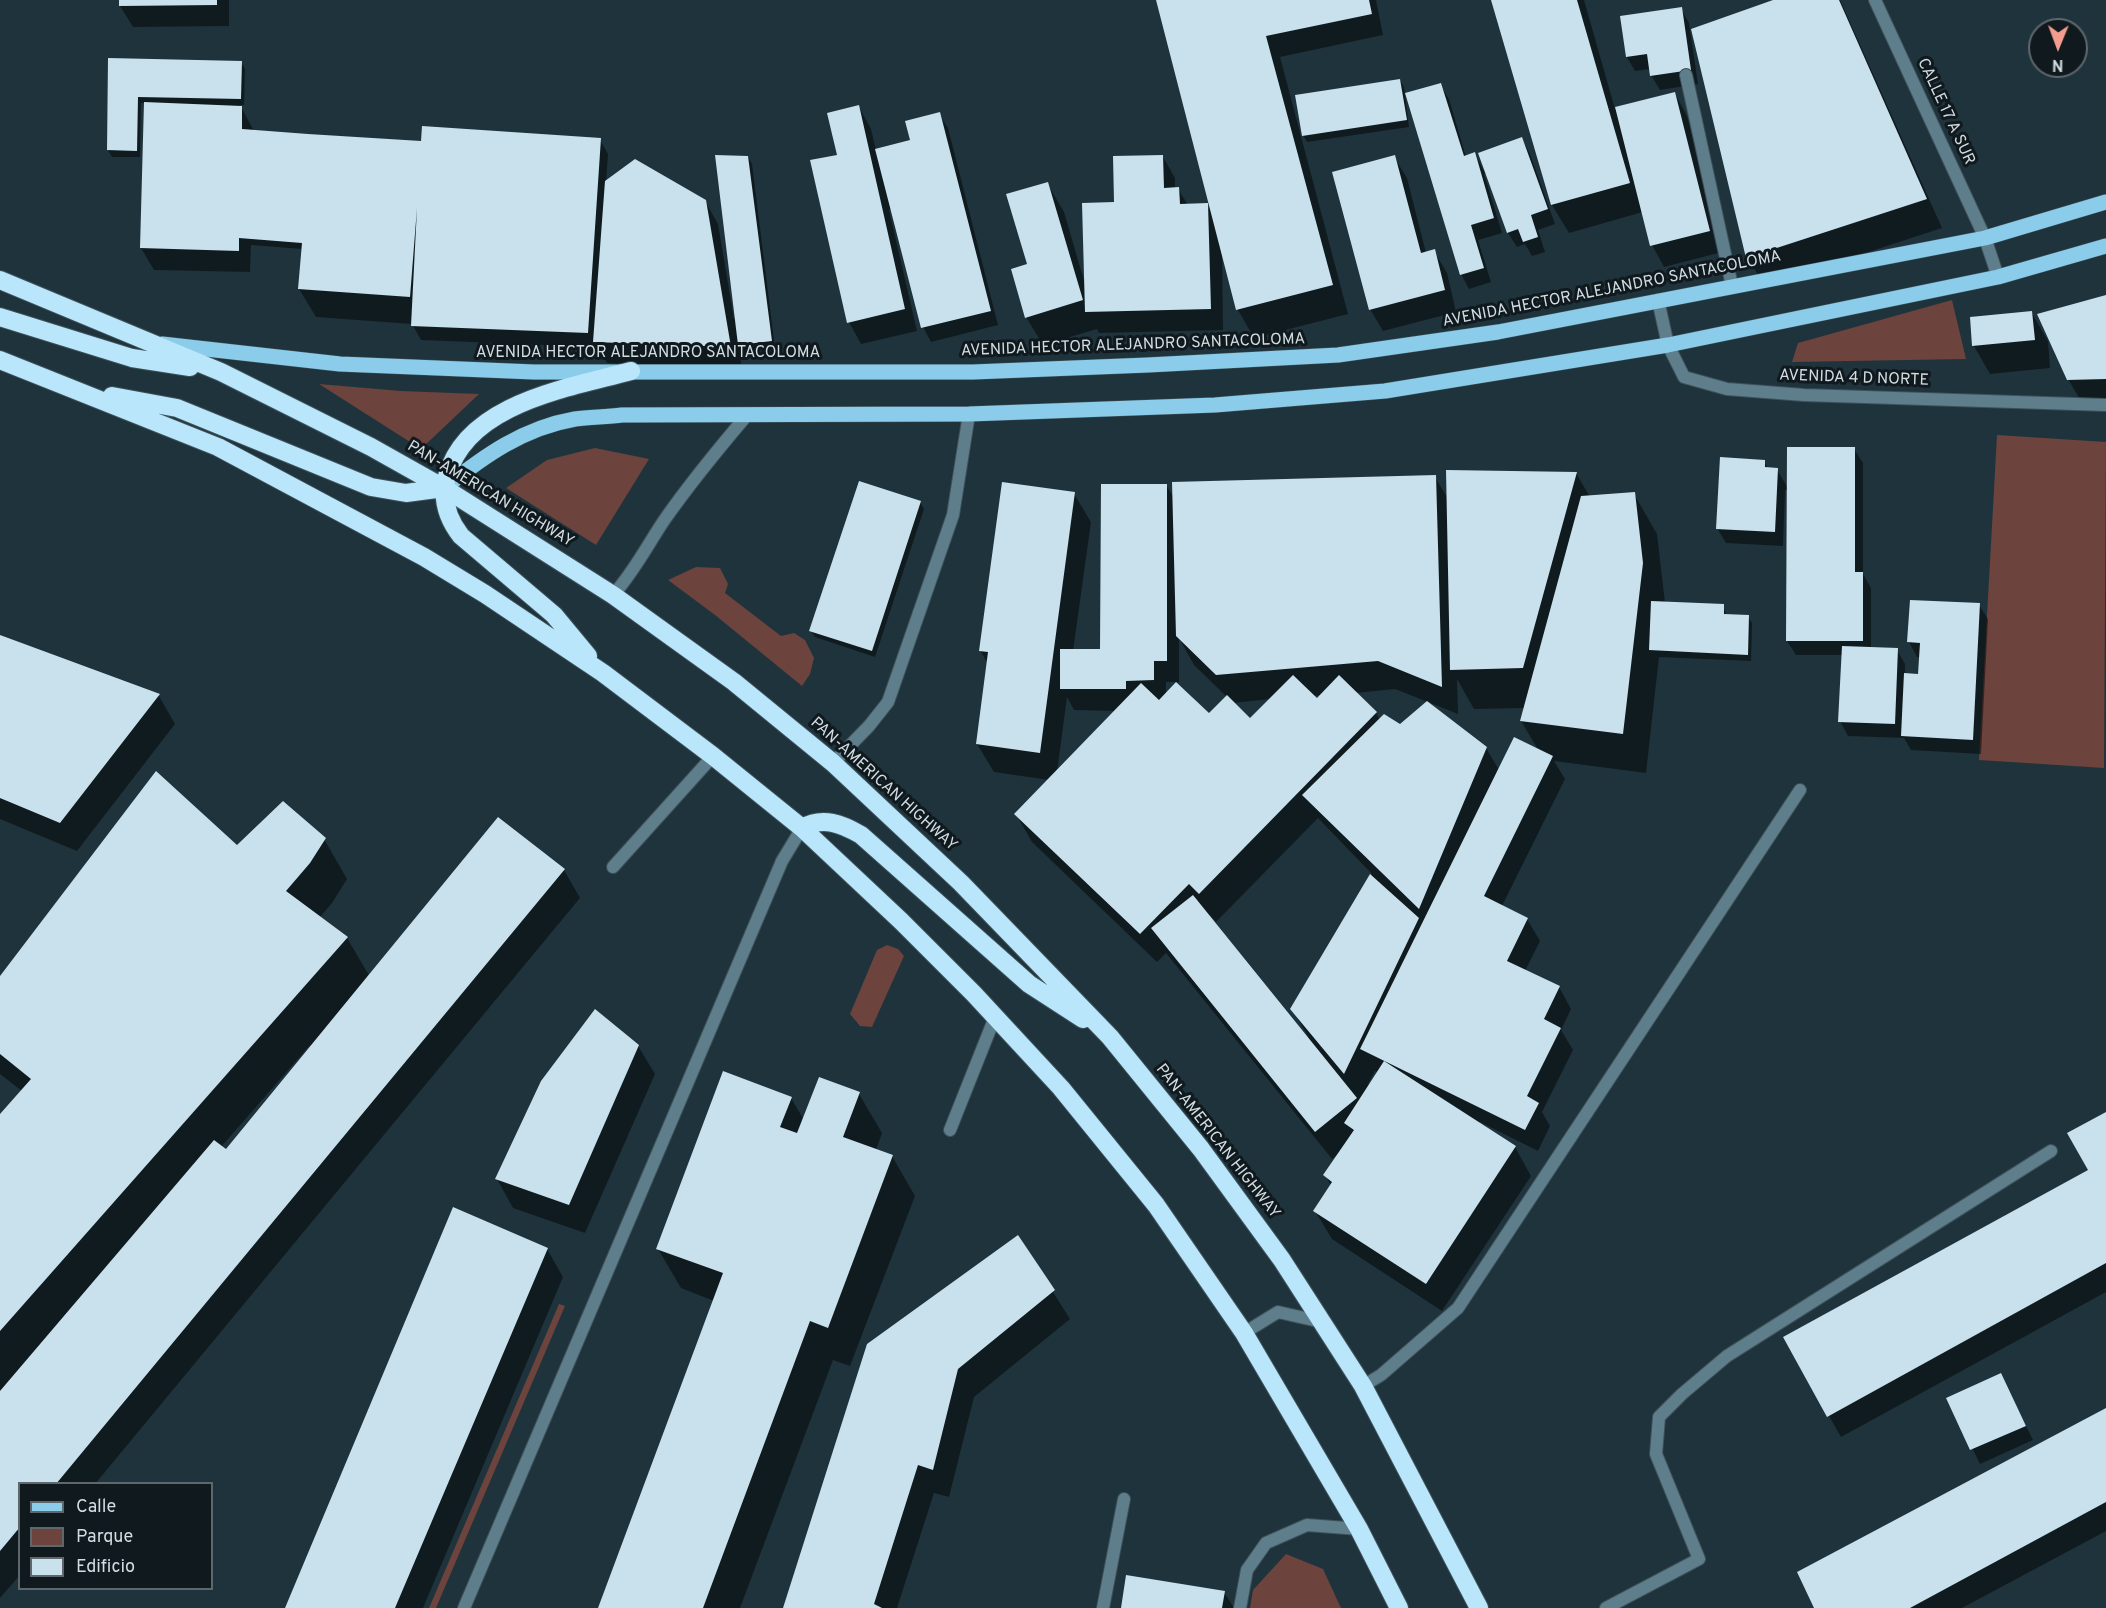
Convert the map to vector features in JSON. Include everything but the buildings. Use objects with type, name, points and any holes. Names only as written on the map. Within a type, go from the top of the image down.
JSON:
[{"type":"highway","name":"PAN-AMERICAN HIGHWAY","points":[[0,280],[221,372],[352,437],[444,488],[613,595],[734,682],[833,763],[961,883],[1110,1037],[1201,1149],[1282,1260],[1363,1386],[1479,1608]]},
{"type":"highway","points":[[0,317],[132,358],[221,372]]},
{"type":"highway","points":[[0,360],[218,447],[362,523],[485,594],[603,674],[713,756],[802,828],[902,921],[995,1017],[1061,1088],[1156,1204],[1244,1333],[1359,1529],[1399,1608]]},
{"type":"highway","points":[[603,674],[554,615],[461,536],[448,515],[444,488],[449,469],[462,446],[477,429],[496,416],[531,399],[631,371]]},
{"type":"highway","points":[[78,390],[177,408],[371,488],[406,493],[444,488]]},
{"type":"highway","points":[[802,828],[820,822],[833,822],[861,835],[1029,984],[1110,1037]]},
{"type":"main road","name":"AVENIDA HECTOR ALEJANDRO SANTACOLOMA","points":[[146,342],[340,364],[534,372],[973,372],[1338,355],[1498,332],[1984,238],[2106,202]]},
{"type":"main road","points":[[444,488],[481,458],[515,439],[545,427],[575,419],[748,414],[969,414],[1215,405],[1385,391],[1668,345],[1998,277],[2106,246]]},
{"type":"street","name":"CALLE 17 A SUR","points":[[1875,0],[1984,238],[1998,277]]},
{"type":"street","points":[[1686,75],[1732,286]]},
{"type":"street","name":"AVENIDA 4 D NORTE","points":[[1658,300],[1668,345],[1684,377],[1727,389],[2106,405]]},
{"type":"street","points":[[613,595],[627,579],[645,548],[694,478],[748,414]]},
{"type":"street","points":[[833,763],[869,726],[888,702],[953,515],[969,414]]},
{"type":"street","points":[[613,867],[713,756]]},
{"type":"street","points":[[1363,1386],[1381,1375],[1458,1308],[1800,790]]},
{"type":"street","points":[[464,1608],[782,861],[802,828]]},
{"type":"street","points":[[950,1130],[995,1017]]},
{"type":"street","points":[[1606,1608],[1699,1559],[1656,1454],[1659,1417],[1727,1356],[2051,1151]]},
{"type":"street","points":[[1244,1333],[1278,1312],[1322,1322]]},
{"type":"street","points":[[1103,1608],[1124,1499]]},
{"type":"street","points":[[1240,1608],[1247,1570],[1266,1543],[1307,1526],[1359,1529]]},
{"type":"green space","points":[[1952,300],[1966,359],[1792,362],[1798,343]]},
{"type":"green space","points":[[319,384],[401,391],[479,394],[421,449]]},
{"type":"green space","points":[[1997,435],[2106,442],[2104,768],[1979,760]]},
{"type":"green space","points":[[595,448],[649,459],[596,545],[506,488],[547,460]]},
{"type":"green space","points":[[696,567],[720,568],[728,584],[725,593],[781,636],[794,633],[805,640],[814,658],[810,674],[802,686],[668,580]]},
{"type":"green space","points":[[887,945],[898,949],[904,956],[872,1027],[860,1026],[850,1014],[877,950]]},
{"type":"green space","points":[[559,1304],[565,1306],[436,1608],[429,1608]]},
{"type":"green space","points":[[1286,1554],[1323,1569],[1341,1608],[1250,1608],[1253,1590]]}]
